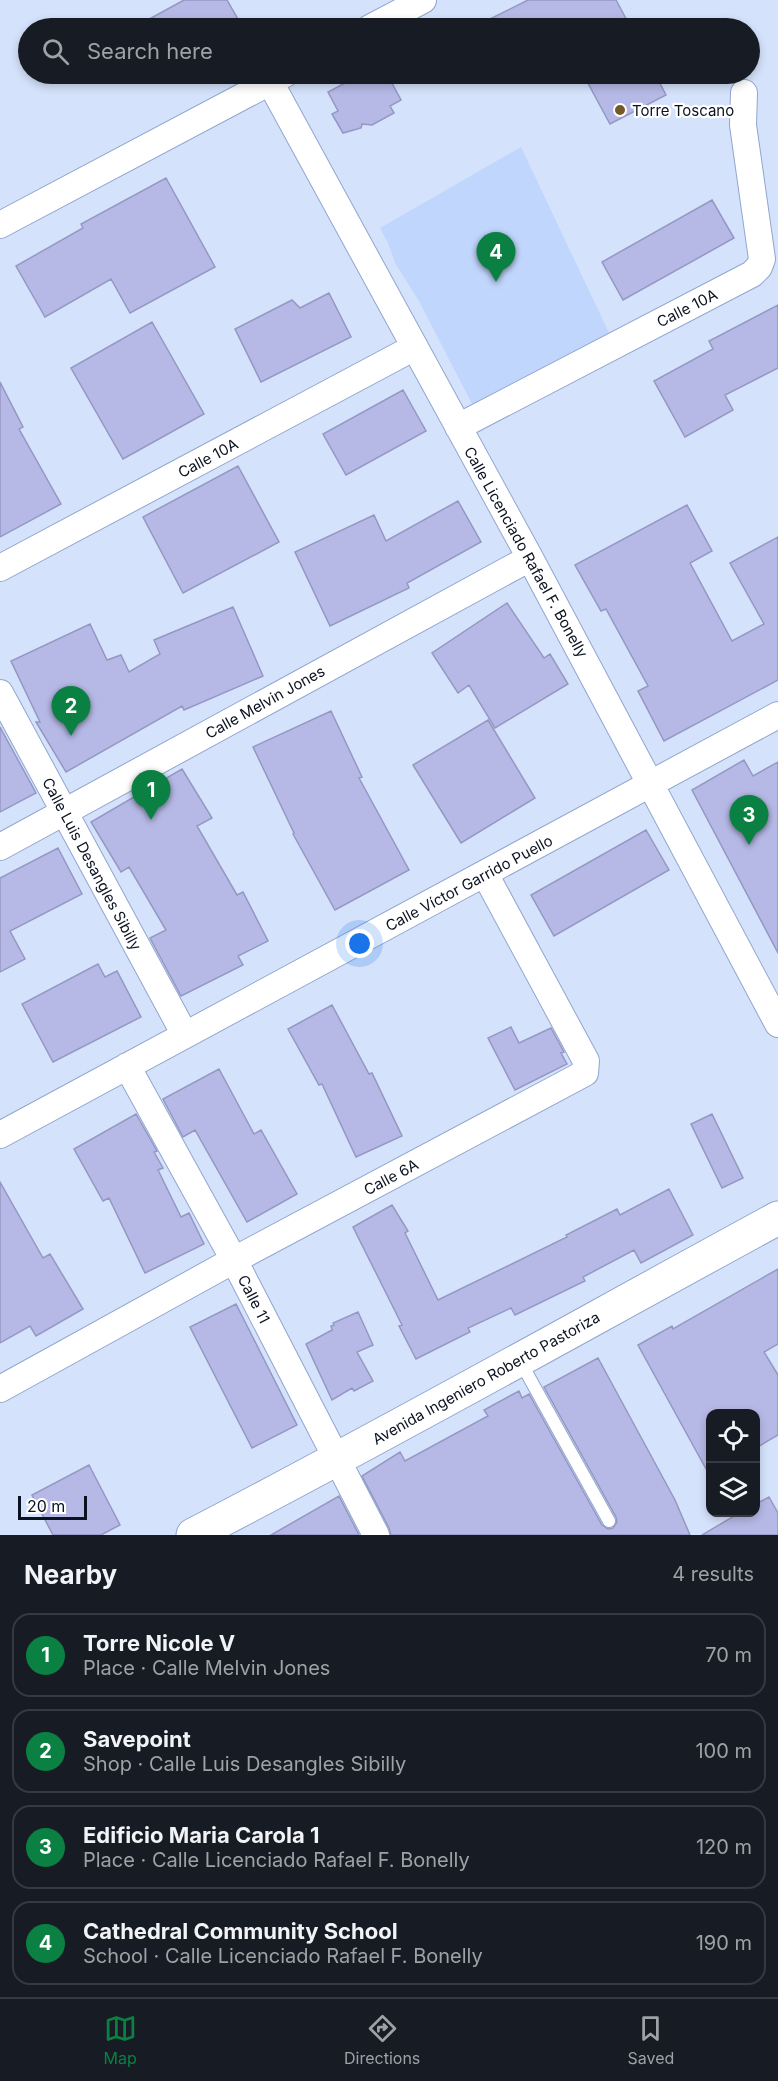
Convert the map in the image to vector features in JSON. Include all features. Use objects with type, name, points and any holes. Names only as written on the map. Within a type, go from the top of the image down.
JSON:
[{"type":"street","points":[[387,18],[414,2]]},
{"type":"street","points":[[0,225],[267,84]]},
{"type":"street","name":"Calle Licenciado Rafael F. Bonelly","points":[[281,84],[458,427],[778,1024]]},
{"type":"street","name":"Calle 10A","points":[[458,427],[756,271],[762,259],[743,125],[744,93]]},
{"type":"street","name":"Calle 10A","points":[[0,568],[416,347]]},
{"type":"street","name":"Calle Melvin Jones","points":[[0,847],[530,558]]},
{"type":"street","name":"Calle Luis Desangles Sibilly","points":[[0,693],[185,1035]]},
{"type":"street","name":"Calle Víctor Garrido Puello","points":[[0,1135],[778,715]]},
{"type":"street","name":"Calle 6A","points":[[0,1389],[234,1260],[585,1073],[586,1061],[485,874]]},
{"type":"street","name":"Calle 11","points":[[127,1066],[234,1260],[376,1535]]},
{"type":"street","name":"Avenida Ingeniero Roberto Pastoriza","points":[[193,1535],[338,1460],[404,1421],[778,1218]]},
{"type":"lane","points":[[519,1360],[609,1521]]},
{"type":"shaded area","points":[[521,147],[610,335],[472,404],[419,301],[395,263],[380,228]]},
{"type":"building","points":[[184,0],[227,0],[237,18],[151,18]]},
{"type":"building","points":[[528,0],[616,0],[626,18],[492,18]]},
{"type":"building","points":[[343,84],[392,84],[401,100],[390,106],[394,113],[372,125],[362,124],[361,128],[343,133],[332,114],[338,111],[328,92]]},
{"type":"building","name":"Torre Toscano","points":[[588,84],[660,84],[666,95],[610,124]]},
{"type":"building","points":[[166,178],[215,267],[130,313],[111,279],[45,317],[16,266],[83,228],[81,224]]},
{"type":"building","points":[[712,200],[734,238],[623,300],[602,262]]},
{"type":"building","points":[[329,293],[351,337],[261,382],[235,329],[292,300],[300,308]]},
{"type":"building","points":[[778,305],[778,368],[725,395],[733,410],[685,437],[654,381],[713,349],[709,341]]},
{"type":"building","points":[[152,322],[204,414],[123,459],[71,368]]},
{"type":"building","points":[[0,382],[23,427],[19,429],[61,504],[0,537]]},
{"type":"building","points":[[403,390],[426,431],[346,475],[323,434]]},
{"type":"building","points":[[238,466],[279,542],[183,593],[143,517]]},
{"type":"building","points":[[458,501],[481,542],[407,583],[409,588],[330,626],[295,552],[374,515],[386,541]]},
{"type":"building","points":[[687,505],[712,551],[690,563],[732,641],[764,624],[730,563],[778,537],[778,680],[664,741],[638,691],[648,686],[606,609],[601,611],[575,565]]},
{"type":"building","points":[[507,603],[544,658],[550,654],[568,684],[495,728],[469,685],[458,693],[432,653]]},
{"type":"building","points":[[233,607],[263,676],[184,710],[182,706],[66,772],[36,722],[40,722],[11,661],[90,624],[107,660],[121,655],[129,672],[160,654],[154,640]]},
{"type":"building","points":[[331,711],[362,777],[359,778],[409,870],[335,910],[293,834],[253,747]]},
{"type":"building","points":[[488,720],[535,798],[461,843],[413,765]]},
{"type":"building","points":[[0,727],[36,793],[0,812]]},
{"type":"building","points":[[744,760],[753,776],[778,762],[778,953],[692,790]]},
{"type":"building","points":[[182,769],[212,818],[197,826],[237,895],[243,892],[268,941],[238,956],[243,965],[181,996],[150,938],[166,930],[129,867],[121,872],[91,822]]},
{"type":"building","points":[[646,830],[669,870],[554,936],[531,895]]},
{"type":"building","points":[[58,848],[82,894],[10,931],[25,959],[0,972],[0,878]]},
{"type":"building","points":[[98,964],[105,977],[117,971],[141,1017],[53,1062],[22,1004]]},
{"type":"building","points":[[332,1005],[369,1074],[372,1073],[402,1136],[356,1157],[322,1084],[319,1085],[288,1029]]},
{"type":"building","points":[[511,1027],[519,1043],[551,1028],[564,1052],[561,1053],[567,1064],[515,1090],[488,1038]]},
{"type":"building","points":[[219,1069],[254,1134],[261,1130],[297,1194],[247,1222],[195,1130],[183,1137],[163,1099]]},
{"type":"building","points":[[136,1114],[157,1151],[154,1152],[163,1168],[158,1170],[181,1217],[189,1213],[204,1244],[145,1273],[109,1198],[103,1201],[74,1149]]},
{"type":"building","points":[[712,1114],[743,1178],[722,1188],[691,1124]]},
{"type":"building","points":[[0,1182],[43,1258],[50,1254],[83,1309],[36,1336],[30,1326],[0,1343]]},
{"type":"building","points":[[669,1189],[693,1235],[641,1263],[634,1250],[583,1277],[585,1281],[515,1315],[511,1308],[468,1328],[470,1332],[416,1359],[399,1326],[402,1325],[353,1227],[392,1205],[408,1231],[405,1233],[438,1300],[567,1237],[566,1235],[617,1209],[620,1215]]},
{"type":"building","points":[[778,1269],[778,1344],[764,1352],[778,1375],[778,1435],[760,1446],[760,1409],[706,1409],[706,1469],[638,1345],[672,1326],[673,1329]]},
{"type":"building","points":[[236,1304],[297,1425],[252,1448],[190,1327]]},
{"type":"building","points":[[358,1312],[373,1345],[357,1352],[373,1381],[354,1391],[352,1388],[332,1400],[306,1344],[332,1330],[333,1323]]},
{"type":"building","points":[[598,1358],[675,1500],[690,1535],[391,1535],[362,1476],[400,1452],[405,1461],[488,1416],[484,1410],[519,1391],[522,1398],[529,1394],[602,1525],[608,1529],[613,1528],[617,1522],[616,1517],[544,1387]]},
{"type":"building","points":[[89,1465],[120,1525],[101,1535],[53,1535],[32,1495]]},
{"type":"building","points":[[339,1496],[359,1535],[271,1535]]},
{"type":"building","points":[[769,1497],[778,1513],[778,1535],[702,1535],[733,1517],[760,1517],[760,1502]]},
{"type":"place","name":"Torre Toscano","points":[[620,110]]},
{"type":"place","name":"Cathedral Community School","points":[[496,282]]},
{"type":"place","name":"Savepoint","points":[[71,736]]},
{"type":"place","name":"Torre Nicole V","points":[[151,820]]},
{"type":"place","name":"Edificio Maria Carola 1","points":[[749,845]]}]
